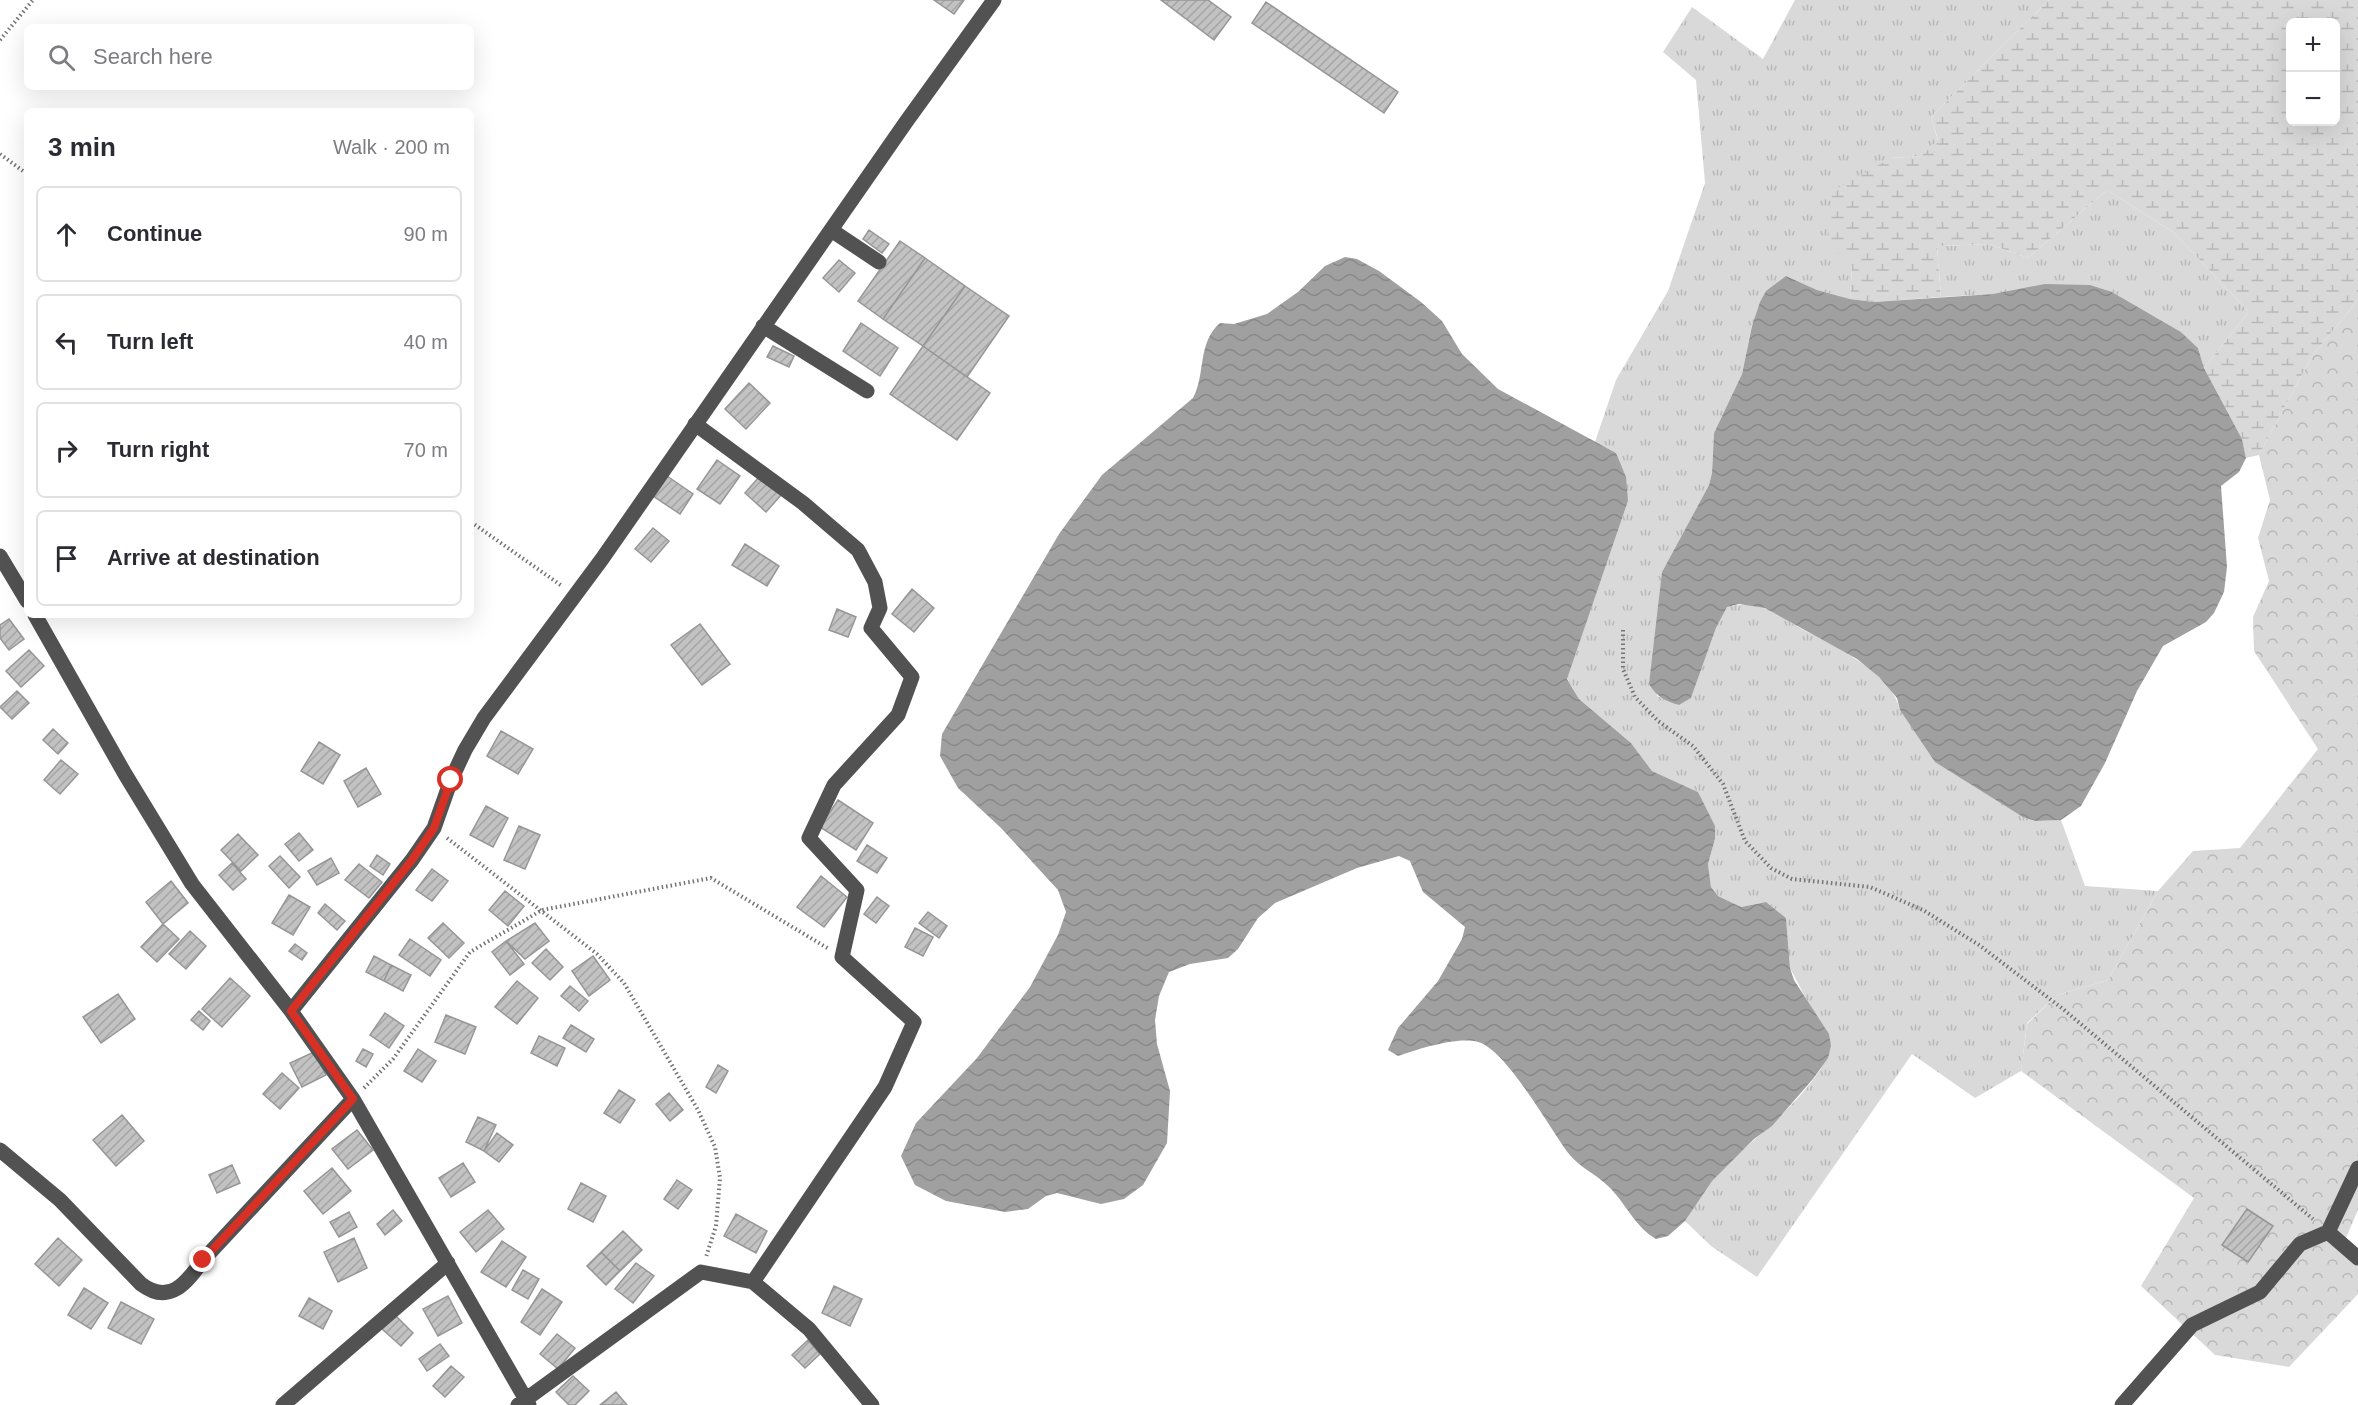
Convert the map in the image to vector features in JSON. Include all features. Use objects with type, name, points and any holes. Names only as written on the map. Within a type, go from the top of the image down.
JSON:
[{"type":"street","points":[[291,1011],[412,860],[434,828],[451,780],[484,718],[575,595],[994,0]]},
{"type":"street","points":[[831,230],[879,262]]},
{"type":"street","points":[[763,326],[867,391]]},
{"type":"street","points":[[695,424],[803,502],[858,550],[876,582],[880,608],[871,628],[912,677],[898,715],[834,785],[809,838],[857,890],[842,957],[914,1022],[885,1087],[753,1282]]},
{"type":"street","points":[[0,556],[24,596]]},
{"type":"street","points":[[38,618],[125,774],[192,884],[291,1011],[353,1099],[448,1263],[524,1403],[701,1272],[753,1282],[809,1329],[872,1405]]},
{"type":"street","points":[[0,1150],[60,1200],[141,1284],[152,1291],[165,1293],[180,1287],[187,1281],[203,1260],[353,1099]]},
{"type":"street","points":[[2122,1405],[2192,1325],[2260,1292],[2300,1244],[2328,1232],[2358,1168]]},
{"type":"street","points":[[2328,1232],[2358,1258]]},
{"type":"street","points":[[283,1405],[448,1263]]},
{"type":"path","points":[[0,40],[33,0]]},
{"type":"path","points":[[0,154],[24,172]]},
{"type":"path","points":[[474,524],[575,595]]},
{"type":"path","points":[[1623,630],[1623,669],[1635,697],[1658,721],[1693,746],[1723,784],[1745,841],[1771,868],[1792,879],[1870,887],[1923,910],[1979,945],[2063,1009],[2328,1232]]},
{"type":"path","points":[[434,828],[597,954],[624,983],[698,1110],[715,1147],[720,1178],[716,1226],[701,1272]]},
{"type":"path","points":[[353,1099],[393,1059],[470,952],[542,910],[711,878],[842,957]]},
{"type":"green space","points":[[1795,0],[2049,0],[1931,117],[1938,141],[1921,156],[1891,158],[1852,265],[1850,299],[1817,290],[1786,276],[1752,325],[1742,374],[1714,433],[1712,473],[1709,485],[1662,572],[1657,696],[1679,705],[1691,698],[1716,628],[1727,607],[1750,605],[1769,609],[1859,661],[1873,672],[1885,683],[1900,710],[2036,821],[2061,820],[2085,886],[2158,891],[2108,980],[2057,995],[2027,1023],[2021,1071],[1975,1098],[1912,1054],[1757,1277],[1711,1246],[1685,1221],[1713,1179],[1796,1100],[1823,1064],[1831,1046],[1790,968],[1786,918],[1766,902],[1741,907],[1718,896],[1711,887],[1708,864],[1715,839],[1698,792],[1652,771],[1631,743],[1579,699],[1567,678],[1628,501],[1616,453],[1595,442],[1616,380],[1668,291],[1705,183],[1696,80],[1663,52],[1692,7],[1763,59]]},
{"type":"green space","points":[[2049,0],[2358,0],[2358,300],[2312,356],[2259,455],[2246,458],[2242,439],[2204,368],[2249,312],[2173,232],[2107,190],[2028,258],[1989,244],[1937,246],[1941,297],[1874,302],[1850,299],[1852,265],[1828,246],[1832,191],[1891,158],[1921,156],[1938,140],[1931,117]]},
{"type":"green space","points":[[2107,190],[2173,232],[2249,312],[2204,368],[2198,348],[2181,332],[2112,292],[1941,297],[1937,246],[1989,244],[2028,258]]},
{"type":"green space","points":[[2358,300],[2358,1210],[2345,1240],[2358,1251],[2358,1294],[2289,1367],[2215,1355],[2141,1286],[2194,1198],[2021,1071],[2027,1024],[2057,995],[2108,980],[2158,891],[2193,851],[2240,848],[2318,749],[2254,651],[2253,617],[2269,581],[2258,538],[2270,500],[2259,455],[2312,356]]},
{"type":"water","points":[[1345,257],[1357,259],[1379,271],[1421,302],[1442,321],[1462,354],[1498,389],[1616,453],[1626,477],[1628,501],[1567,679],[1579,699],[1631,743],[1652,771],[1698,792],[1715,826],[1715,839],[1708,864],[1711,887],[1718,896],[1741,907],[1766,902],[1786,918],[1790,968],[1794,980],[1829,1034],[1831,1046],[1828,1058],[1813,1079],[1772,1126],[1754,1139],[1712,1181],[1685,1221],[1668,1236],[1656,1239],[1649,1234],[1608,1186],[1573,1159],[1527,1091],[1489,1048],[1478,1042],[1460,1041],[1438,1044],[1398,1056],[1388,1050],[1398,1028],[1438,981],[1462,939],[1465,927],[1423,892],[1410,861],[1399,856],[1357,868],[1275,903],[1258,918],[1238,949],[1228,958],[1190,964],[1169,972],[1159,996],[1155,1020],[1157,1044],[1170,1091],[1167,1143],[1143,1185],[1124,1199],[1101,1204],[1057,1193],[1046,1196],[1028,1209],[1005,1212],[946,1201],[915,1185],[901,1156],[916,1123],[977,1058],[1030,987],[1058,935],[1066,912],[1058,890],[1001,828],[958,788],[940,756],[942,734],[1059,534],[1102,475],[1193,398],[1205,349],[1213,331],[1220,323],[1234,324],[1267,314],[1298,292],[1325,266]]},
{"type":"water","points":[[1786,276],[1817,290],[1850,299],[1874,302],[1993,294],[2045,284],[2090,285],[2112,292],[2181,332],[2198,348],[2204,368],[2242,439],[2246,458],[2239,472],[2221,486],[2227,567],[2224,592],[2214,613],[2206,622],[2163,646],[2137,691],[2105,763],[2081,806],[2061,820],[2036,821],[2023,817],[1935,762],[1900,710],[1897,698],[1879,677],[1857,659],[1765,608],[1739,604],[1727,607],[1716,628],[1691,698],[1679,705],[1665,700],[1649,684],[1662,572],[1709,485],[1712,473],[1714,433],[1742,374],[1752,326],[1760,302],[1766,291]]},
{"type":"building","points":[[934,0],[964,0],[954,14]]},
{"type":"building","points":[[1161,0],[1208,0],[1231,17],[1214,40]]},
{"type":"building","points":[[1266,2],[1398,92],[1384,113],[1252,23]]},
{"type":"building","points":[[869,230],[889,244],[882,253],[863,239]]},
{"type":"building","points":[[900,241],[925,258],[883,319],[858,301]]},
{"type":"building","points":[[925,258],[965,286],[923,346],[883,319]]},
{"type":"building","points":[[839,260],[855,273],[839,292],[823,278]]},
{"type":"building","points":[[965,286],[1009,316],[967,377],[923,346]]},
{"type":"building","points":[[861,323],[898,348],[880,376],[843,351]]},
{"type":"building","points":[[773,346],[794,356],[789,367],[767,357]]},
{"type":"building","points":[[923,346],[990,393],[957,440],[890,394]]},
{"type":"building","points":[[749,383],[770,403],[746,429],[725,409]]},
{"type":"building","points":[[717,460],[740,476],[720,504],[697,489]]},
{"type":"building","points":[[667,476],[693,494],[680,514],[653,496]]},
{"type":"building","points":[[759,477],[781,495],[766,512],[745,493]]},
{"type":"building","points":[[653,528],[669,541],[651,562],[635,549]]},
{"type":"building","points":[[745,544],[779,566],[767,586],[732,565]]},
{"type":"building","points":[[912,589],[934,608],[914,632],[892,614]]},
{"type":"building","points":[[837,609],[856,617],[848,637],[829,630]]},
{"type":"building","points":[[9,619],[24,639],[9,650],[0,638],[0,625]]},
{"type":"building","points":[[700,624],[730,664],[702,685],[671,645]]},
{"type":"building","points":[[29,650],[44,666],[21,687],[6,671]]},
{"type":"building","points":[[17,691],[29,703],[12,719],[0,707]]},
{"type":"building","points":[[53,729],[68,743],[58,754],[43,740]]},
{"type":"building","points":[[501,731],[533,749],[518,774],[487,756]]},
{"type":"building","points":[[319,742],[340,755],[323,784],[301,771]]},
{"type":"building","points":[[61,760],[78,774],[60,794],[44,780]]},
{"type":"building","points":[[366,768],[381,794],[358,807],[344,781]]},
{"type":"building","points":[[838,800],[873,823],[856,850],[820,827]]},
{"type":"building","points":[[486,806],[508,818],[493,847],[470,835]]},
{"type":"building","points":[[519,826],[540,835],[525,869],[504,860]]},
{"type":"building","points":[[299,833],[313,850],[299,861],[285,844]]},
{"type":"building","points":[[238,834],[258,855],[241,871],[221,850]]},
{"type":"building","points":[[867,845],[887,858],[877,873],[857,861]]},
{"type":"building","points":[[377,855],[390,864],[383,875],[370,866]]},
{"type":"building","points":[[280,856],[300,877],[289,888],[269,866]]},
{"type":"building","points":[[331,858],[339,873],[317,885],[308,871]]},
{"type":"building","points":[[232,863],[246,879],[233,890],[219,875]]},
{"type":"building","points":[[359,864],[382,882],[369,898],[345,880]]},
{"type":"building","points":[[432,869],[448,881],[432,901],[416,890]]},
{"type":"building","points":[[821,876],[847,897],[824,927],[797,907]]},
{"type":"building","points":[[171,881],[188,903],[163,924],[146,902]]},
{"type":"building","points":[[505,891],[524,906],[508,926],[489,910]]},
{"type":"building","points":[[289,895],[310,907],[293,935],[272,923]]},
{"type":"building","points":[[877,897],[889,906],[876,923],[864,914]]},
{"type":"building","points":[[325,904],[345,921],[337,930],[318,913]]},
{"type":"building","points":[[928,912],[947,926],[939,938],[919,923]]},
{"type":"building","points":[[443,923],[464,943],[449,958],[428,938]]},
{"type":"building","points":[[535,923],[549,941],[525,959],[506,941]]},
{"type":"building","points":[[163,924],[179,939],[157,962],[141,947]]},
{"type":"building","points":[[915,928],[933,937],[923,956],[905,947]]},
{"type":"building","points":[[190,931],[206,946],[186,969],[169,954]]},
{"type":"building","points":[[410,939],[441,960],[430,976],[399,955]]},
{"type":"building","points":[[506,941],[524,964],[510,975],[492,952]]},
{"type":"building","points":[[295,944],[307,953],[302,960],[289,951]]},
{"type":"building","points":[[546,949],[563,967],[550,980],[532,963]]},
{"type":"building","points":[[374,956],[391,965],[384,981],[366,972]]},
{"type":"building","points":[[593,956],[610,980],[589,996],[572,971]]},
{"type":"building","points":[[391,965],[411,975],[403,991],[384,981]]},
{"type":"building","points":[[230,978],[250,996],[222,1027],[202,1009]]},
{"type":"building","points":[[517,981],[538,998],[517,1024],[495,1007]]},
{"type":"building","points":[[570,986],[588,1001],[579,1011],[561,996]]},
{"type":"building","points":[[118,994],[135,1019],[101,1043],[83,1017]]},
{"type":"building","points":[[199,1011],[210,1021],[203,1030],[191,1020]]},
{"type":"building","points":[[385,1013],[404,1026],[389,1048],[370,1035]]},
{"type":"building","points":[[446,1015],[476,1027],[465,1054],[435,1042]]},
{"type":"building","points":[[571,1025],[594,1039],[586,1052],[563,1038]]},
{"type":"building","points":[[539,1036],[565,1048],[557,1066],[531,1053]]},
{"type":"building","points":[[363,1049],[373,1054],[366,1067],[356,1061]]},
{"type":"building","points":[[418,1049],[436,1061],[422,1082],[404,1071]]},
{"type":"building","points":[[314,1052],[326,1075],[302,1087],[290,1063]]},
{"type":"building","points":[[718,1065],[728,1071],[716,1093],[706,1087]]},
{"type":"building","points":[[282,1073],[299,1088],[280,1109],[263,1094]]},
{"type":"building","points":[[619,1090],[635,1100],[620,1123],[604,1113]]},
{"type":"building","points":[[669,1093],[683,1110],[670,1121],[656,1104]]},
{"type":"building","points":[[122,1115],[144,1141],[116,1166],[93,1140]]},
{"type":"building","points":[[478,1117],[496,1125],[484,1151],[466,1142]]},
{"type":"building","points":[[357,1130],[373,1150],[348,1169],[332,1149]]},
{"type":"building","points":[[497,1133],[513,1145],[499,1162],[484,1151]]},
{"type":"building","points":[[463,1163],[475,1182],[451,1197],[439,1178]]},
{"type":"building","points":[[232,1165],[240,1183],[217,1193],[209,1175]]},
{"type":"building","points":[[332,1168],[351,1191],[323,1214],[304,1191]]},
{"type":"building","points":[[677,1180],[692,1190],[678,1209],[664,1199]]},
{"type":"building","points":[[581,1183],[606,1196],[593,1222],[568,1209]]},
{"type":"building","points":[[2247,1209],[2273,1226],[2248,1262],[2222,1245]]},
{"type":"building","points":[[393,1210],[402,1221],[385,1235],[377,1224]]},
{"type":"building","points":[[488,1210],[504,1229],[476,1252],[460,1232]]},
{"type":"building","points":[[349,1212],[357,1227],[339,1237],[330,1222]]},
{"type":"building","points":[[736,1214],[767,1231],[756,1253],[724,1236]]},
{"type":"building","points":[[623,1231],[642,1250],[620,1271],[601,1252]]},
{"type":"building","points":[[58,1238],[82,1260],[59,1286],[35,1264]]},
{"type":"building","points":[[354,1238],[367,1268],[338,1282],[324,1252]]},
{"type":"building","points":[[502,1241],[526,1257],[506,1287],[481,1272]]},
{"type":"building","points":[[601,1252],[620,1271],[606,1285],[587,1266]]},
{"type":"building","points":[[636,1263],[654,1276],[633,1303],[615,1289]]},
{"type":"building","points":[[523,1270],[539,1279],[528,1299],[512,1290]]},
{"type":"building","points":[[834,1286],[862,1299],[850,1326],[822,1313]]},
{"type":"building","points":[[84,1288],[108,1303],[91,1329],[68,1315]]},
{"type":"building","points":[[542,1289],[562,1302],[540,1335],[521,1322]]},
{"type":"building","points":[[448,1296],[462,1323],[438,1336],[423,1309]]},
{"type":"building","points":[[309,1298],[332,1311],[323,1329],[299,1316]]},
{"type":"building","points":[[121,1302],[154,1319],[141,1344],[108,1328]]},
{"type":"building","points":[[395,1315],[413,1333],[401,1346],[382,1329]]},
{"type":"building","points":[[557,1334],[575,1348],[558,1369],[540,1354]]},
{"type":"building","points":[[808,1340],[820,1354],[805,1368],[792,1355]]},
{"type":"building","points":[[440,1344],[449,1356],[427,1371],[419,1359]]},
{"type":"building","points":[[451,1366],[464,1377],[445,1397],[433,1386]]},
{"type":"building","points":[[573,1376],[589,1391],[575,1405],[569,1405],[556,1392]]},
{"type":"building","points":[[616,1392],[627,1405],[600,1405]]},
{"type":"route","points":[[203,1260],[353,1099],[291,1011],[412,860],[434,828],[451,780]]}]
